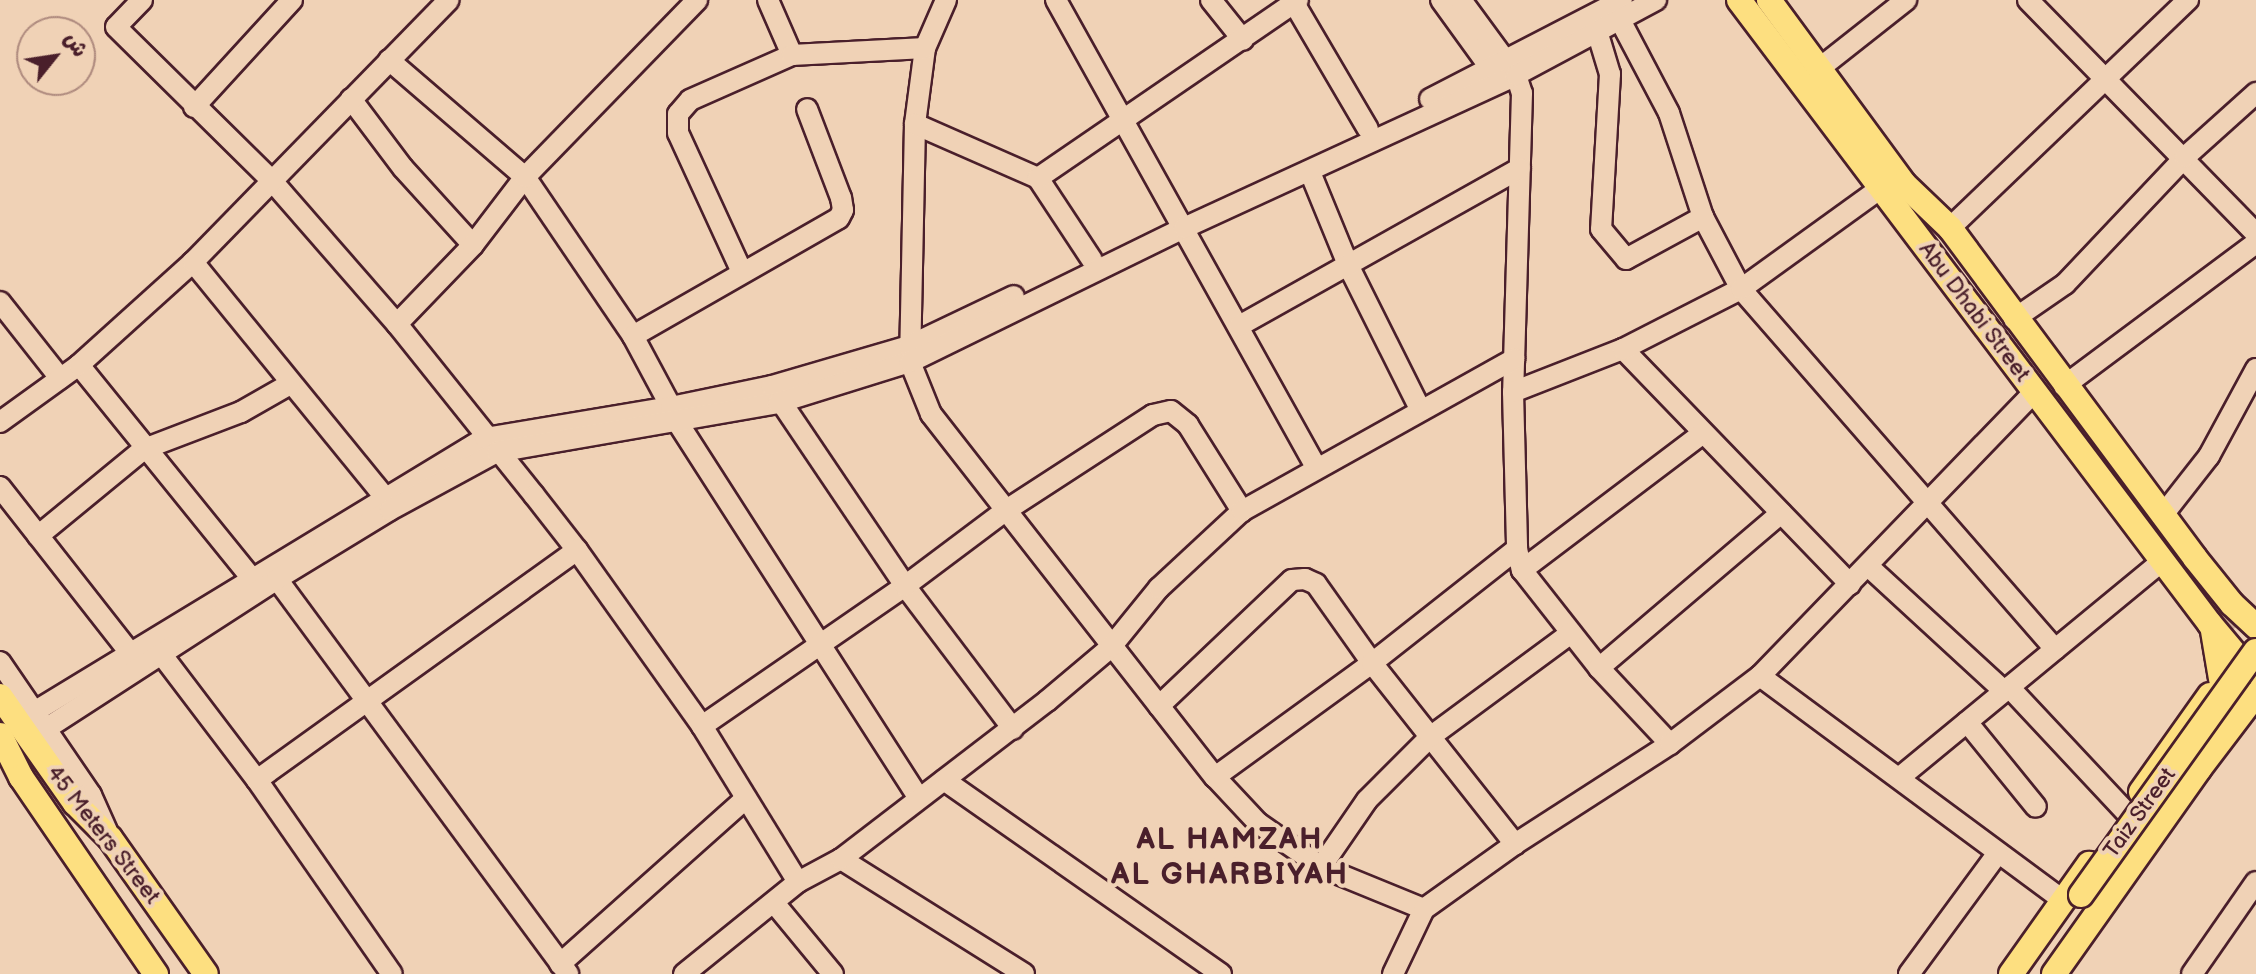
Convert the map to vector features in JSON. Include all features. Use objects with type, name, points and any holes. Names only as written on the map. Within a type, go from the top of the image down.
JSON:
[{"type":"main road","name":"Abu Dhabi Street","points":[[1739,0],[1892,186],[1950,228],[2014,319],[2048,386],[2168,569],[2216,632],[2253,657]]},
{"type":"main road","name":"Abu Dhabi Street","points":[[1769,0],[1820,68],[1892,186]]},
{"type":"main road","points":[[1892,186],[2048,386]]},
{"type":"main road","name":"Abu Dhabi Street","points":[[2048,386],[2162,516],[2232,604],[2256,626]]},
{"type":"main road","points":[[2168,569],[2184,579],[2193,576],[2195,558]]},
{"type":"main road","points":[[2232,604],[2256,609]]},
{"type":"main road","points":[[2216,632],[2221,679]]},
{"type":"main road","points":[[2011,974],[2079,899],[2126,812],[2221,679],[2253,657]]},
{"type":"main road","name":"Taiz Street","points":[[2024,974],[2253,657]]},
{"type":"main road","points":[[2054,974],[2256,694]]},
{"type":"main road","name":"45 Meters Street","points":[[0,696],[75,803],[110,838],[206,974]]},
{"type":"main road","name":"45 Meters Street","points":[[0,735],[10,772],[156,974]]},
{"type":"main road","points":[[2171,749],[2181,742],[2192,743],[2202,757],[2199,769]]},
{"type":"main road","name":"Taiz Street","points":[[2041,974],[2079,899]]},
{"type":"street","points":[[142,0],[116,27],[273,182],[397,324],[577,550],[702,726],[798,882]]},
{"type":"street","points":[[194,107],[292,0]]},
{"type":"street","points":[[0,422],[79,365],[193,262],[449,0]]},
{"type":"street","points":[[397,324],[473,245],[525,177],[697,0]]},
{"type":"street","points":[[768,0],[792,55]]},
{"type":"street","points":[[946,0],[925,48],[915,124],[909,354],[931,414],[1111,647],[1215,777],[1258,823],[1321,867],[1424,909]]},
{"type":"street","points":[[1056,0],[1316,467]]},
{"type":"street","points":[[1211,0],[1243,40]]},
{"type":"street","points":[[1441,0],[1503,72]]},
{"type":"street","points":[[1461,0],[1523,101],[1513,392],[1517,549],[1522,570],[1599,668],[1670,744]]},
{"type":"street","points":[[909,354],[1092,260],[1310,172],[1621,10],[1656,0]]},
{"type":"street","points":[[1820,68],[1906,0]]},
{"type":"street","points":[[2028,0],[2185,157],[2256,234]]},
{"type":"street","points":[[1950,228],[2184,1]]},
{"type":"street","points":[[1038,178],[1126,121],[1296,2],[1368,129]]},
{"type":"street","points":[[40,720],[130,653],[384,496],[491,445],[674,415],[775,394],[909,354],[1182,223],[1368,129],[1597,31],[1621,10]]},
{"type":"street","points":[[1621,10],[1669,113],[1703,217],[1741,289],[1927,506],[2055,649]]},
{"type":"street","points":[[1597,31],[1610,74],[1601,229],[1626,259],[1703,217]]},
{"type":"street","points":[[742,272],[678,133],[678,114],[690,100],[792,55],[925,48]]},
{"type":"street","points":[[389,60],[525,177],[633,336],[674,415],[919,798]]},
{"type":"street","points":[[2014,319],[2065,284],[2185,157],[2256,93]]},
{"type":"street","points":[[351,99],[403,168],[473,245]]},
{"type":"street","points":[[633,336],[839,218],[843,210],[807,109]]},
{"type":"street","points":[[915,124],[1038,178],[1092,260]]},
{"type":"street","points":[[1239,326],[1349,267],[1520,168]]},
{"type":"street","points":[[1310,172],[1349,267],[1420,409]]},
{"type":"street","points":[[1513,392],[1623,349],[1741,289],[1892,186]]},
{"type":"street","points":[[1393,974],[1424,909],[1515,844],[1670,744],[1760,676],[2048,386],[2256,243]]},
{"type":"street","points":[[193,262],[384,496]]},
{"type":"street","points":[[0,302],[60,378]]},
{"type":"street","points":[[1623,349],[1850,584]]},
{"type":"street","points":[[684,974],[709,966],[798,882],[841,859],[1013,729],[1111,647],[1159,588],[1242,511],[1514,359]]},
{"type":"street","points":[[79,365],[252,579]]},
{"type":"street","points":[[2162,516],[2209,456],[2256,369]]},
{"type":"street","points":[[38,536],[144,449],[241,412],[290,384]]},
{"type":"street","points":[[775,394],[905,586],[1013,729]]},
{"type":"street","points":[[702,726],[822,645],[1005,511],[1153,415],[1171,411],[1188,425],[1242,511]]},
{"type":"street","points":[[1522,570],[1703,433]]},
{"type":"street","points":[[40,720],[162,655],[491,445]]},
{"type":"street","points":[[0,487],[130,653]]},
{"type":"street","points":[[1599,668],[1781,513]]},
{"type":"street","points":[[1215,777],[1372,663],[1517,549]]},
{"type":"street","points":[[257,780],[577,550]]},
{"type":"street","points":[[1868,566],[2007,689],[2126,812]]},
{"type":"street","points":[[1899,778],[2055,649],[2168,569]]},
{"type":"street","points":[[277,579],[365,703],[564,969],[745,799]]},
{"type":"street","points":[[1159,706],[1292,580],[1305,579],[1316,584],[1372,663],[1515,844]]},
{"type":"street","points":[[1321,867],[1367,800],[1430,737],[1571,633]]},
{"type":"street","points":[[162,655],[257,780],[392,974]]},
{"type":"street","points":[[0,662],[91,795],[110,838]]},
{"type":"street","points":[[1760,676],[1998,853],[2079,899]]},
{"type":"street","points":[[1967,722],[2036,807]]},
{"type":"street","points":[[944,780],[1221,974]]},
{"type":"street","points":[[1909,974],[1998,853]]},
{"type":"street","points":[[841,859],[1021,973]]},
{"type":"street","points":[[2192,974],[2256,882]]},
{"type":"street","points":[[775,904],[833,974]]},
{"type":"tunnel","points":[[2046,382],[2230,632]]},
{"type":"district","name":"AL HAMZAH AL GHARBIYAH","points":[[1230,857]]}]
